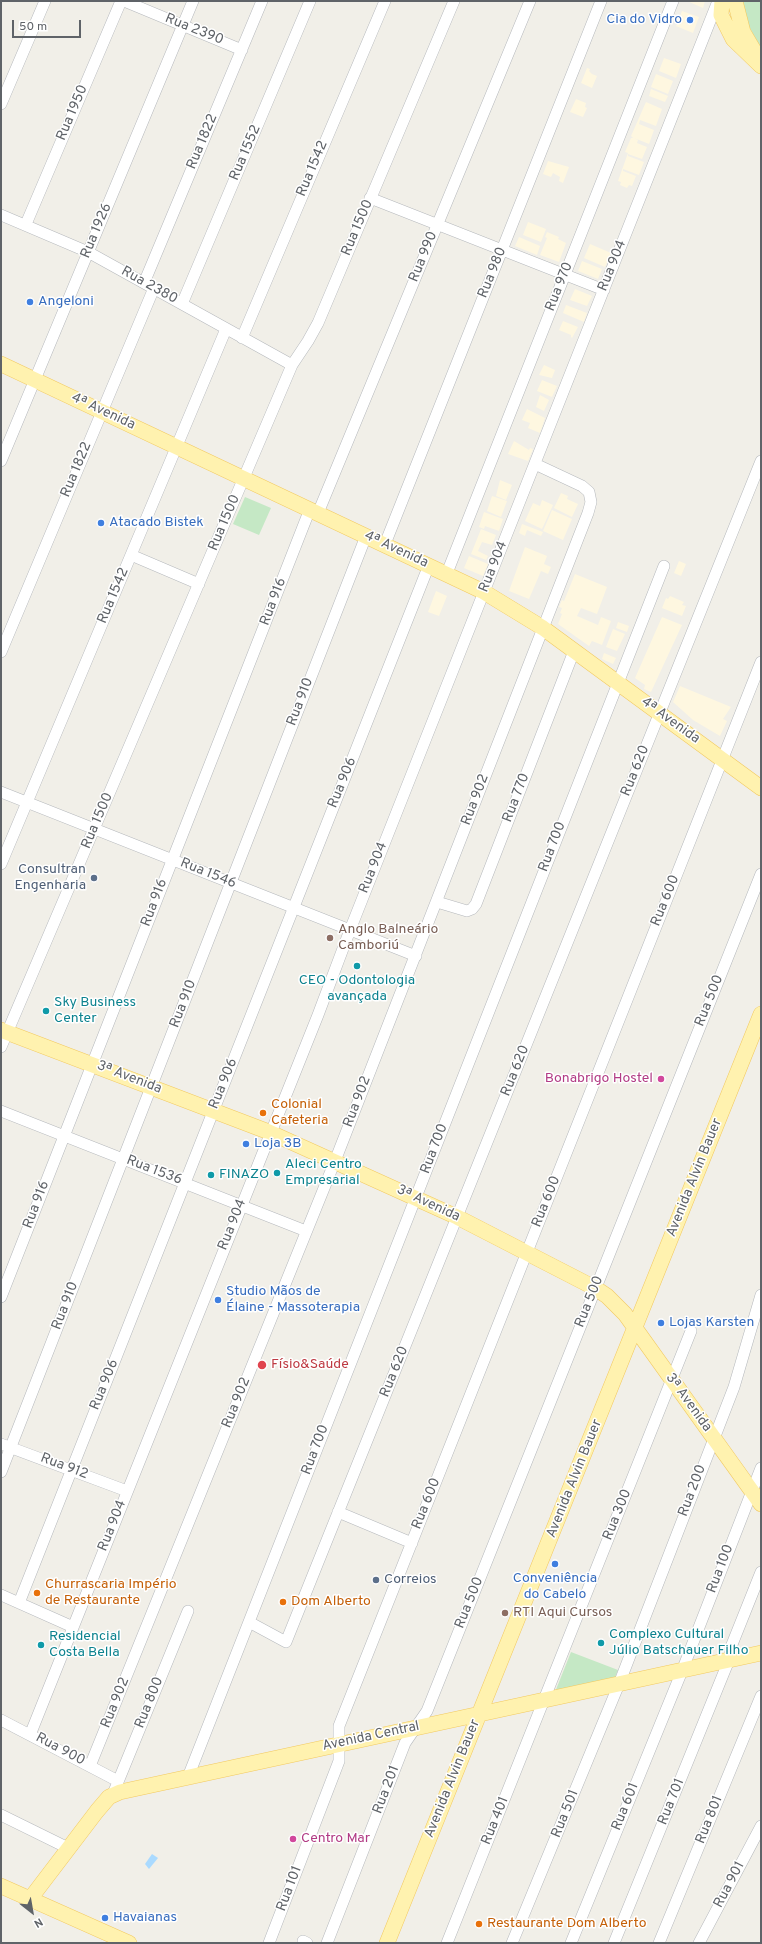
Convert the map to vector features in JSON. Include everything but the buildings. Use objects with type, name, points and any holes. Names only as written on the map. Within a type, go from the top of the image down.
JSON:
[{"type":"main road","points":[[722,1],[721,15],[733,39],[761,66]]},
{"type":"main road","points":[[735,1],[743,32],[761,62]]},
{"type":"main road","name":"4ª Avenida","points":[[1,364],[484,592],[543,628],[761,788]]},
{"type":"main road","name":"Avenida Alvin Bauer","points":[[387,1943],[761,1014]]},
{"type":"main road","name":"3ª Avenida","points":[[4,1031],[269,1132],[457,1218],[595,1288],[616,1305],[635,1328],[761,1504]]},
{"type":"main road","name":"Avenida Central","points":[[115,1787],[188,1777],[761,1654]]},
{"type":"main road","points":[[30,1899],[115,1787]]},
{"type":"main road","points":[[1,1886],[129,1943]]},
{"type":"street","points":[[1,104],[45,1]]},
{"type":"street","name":"Rua 1950","points":[[26,224],[121,1]]},
{"type":"street","name":"Rua 2390","points":[[124,1],[242,50]]},
{"type":"street","name":"Rua 1926","points":[[1,461],[193,1]]},
{"type":"street","name":"Rua 1822","points":[[1,652],[102,411],[149,286],[262,1]]},
{"type":"street","name":"Rua 1552","points":[[182,304],[310,1]]},
{"type":"street","name":"Rua 1542","points":[[242,338],[385,1]]},
{"type":"street","name":"Rua 1500","points":[[1,1047],[4,1031],[94,828],[292,365],[318,323],[454,1]]},
{"type":"street","name":"Rua 990","points":[[314,511],[437,225],[530,1]]},
{"type":"street","name":"Rua 980","points":[[385,544],[601,1]]},
{"type":"street","name":"Rua 970","points":[[446,573],[673,1]]},
{"type":"street","name":"Rua 904","points":[[30,1735],[269,1132],[318,1015],[350,930],[718,1]]},
{"type":"street","points":[[370,198],[604,290]]},
{"type":"street","name":"Rua 2380","points":[[1,215],[26,224],[88,252],[292,365]]},
{"type":"street","name":"Rua 1542","points":[[1,864],[226,329]]},
{"type":"street","name":"Rua 620","points":[[249,1622],[286,1642],[761,461]]},
{"type":"street","name":"Rua 902","points":[[90,1766],[335,1161],[416,956],[591,502],[589,492],[582,486],[535,464]]},
{"type":"street","name":"Rua 916","points":[[1,1298],[172,860],[314,511]]},
{"type":"street","name":"Rua 910","points":[[1,1472],[6,1446],[123,1159],[366,536]]},
{"type":"street","points":[[131,555],[198,584]]},
{"type":"street","name":"Rua 906","points":[[19,1603],[429,565]]},
{"type":"street","name":"Rua 700","points":[[188,1777],[664,566]]},
{"type":"street","name":"Rua 770","points":[[436,902],[467,911],[472,909],[476,904],[574,651]]},
{"type":"street","name":"Rua 600","points":[[339,1744],[339,1726],[761,662]]},
{"type":"street","name":"Rua 1546","points":[[1,792],[416,956]]},
{"type":"street","name":"Rua 500","points":[[416,1728],[428,1711],[761,874]]},
{"type":"street","name":"Rua 1536","points":[[1,1111],[306,1232]]},
{"type":"street","name":"Rua 200","points":[[619,1684],[734,1387],[761,1295]]},
{"type":"street","name":"Rua 300","points":[[544,1700],[691,1331]]},
{"type":"street","name":"Rua 912","points":[[6,1446],[127,1491]]},
{"type":"street","name":"Rua 100","points":[[682,1670],[761,1468]]},
{"type":"street","points":[[338,1512],[412,1543]]},
{"type":"street","name":"Rua 701","points":[[614,1943],[729,1660],[731,1647],[761,1572]]},
{"type":"street","points":[[1,1596],[73,1627]]},
{"type":"street","name":"Rua 800","points":[[115,1787],[188,1611]]},
{"type":"street","name":"Rua 601","points":[[571,1943],[682,1670]]},
{"type":"street","name":"Rua 501","points":[[512,1943],[619,1684]]},
{"type":"street","name":"Rua 801","points":[[659,1943],[761,1696]]},
{"type":"street","name":"Rua 401","points":[[448,1943],[544,1700]]},
{"type":"street","name":"Rua 900","points":[[1,1720],[90,1766],[115,1787]]},
{"type":"street","name":"Rua 201","points":[[327,1943],[405,1743],[416,1728]]},
{"type":"street","name":"Rua 101","points":[[269,1943],[339,1760],[339,1744]]},
{"type":"street","points":[[1,1815],[68,1848]]},
{"type":"street","name":"Rua 901","points":[[699,1943],[761,1826]]},
{"type":"shaded area","points":[[687,1],[705,1],[703,8]]},
{"type":"shaded area","points":[[682,11],[699,17],[693,33],[676,26]]},
{"type":"shaded area","points":[[664,58],[681,64],[676,78],[659,71]]},
{"type":"shaded area","points":[[587,68],[590,69],[589,71],[592,74],[597,76],[592,88],[581,83]]},
{"type":"shaded area","points":[[656,74],[673,81],[668,94],[651,87]]},
{"type":"shaded area","points":[[651,89],[668,96],[665,102],[649,96]]},
{"type":"shaded area","points":[[576,99],[586,103],[585,107],[587,108],[583,117],[570,112]]},
{"type":"shaded area","points":[[646,102],[662,109],[656,126],[640,120],[639,124],[654,130],[649,144],[634,138],[638,140],[637,143],[647,147],[642,159],[628,154],[628,156],[644,162],[639,175],[623,169],[623,171],[636,176],[632,186],[629,185],[627,188],[620,185],[621,182],[618,181],[628,153],[625,152],[631,138],[633,138],[631,136]]},
{"type":"shaded area","points":[[548,161],[569,167],[563,183],[559,181],[560,177],[553,173],[551,177],[543,174]]},
{"type":"shaded area","points":[[528,222],[546,229],[541,242],[523,235]]},
{"type":"shaded area","points":[[547,232],[559,237],[558,239],[566,243],[559,262],[540,255],[547,238],[545,237]]},
{"type":"shaded area","points":[[519,237],[540,246],[537,255],[515,246]]},
{"type":"shaded area","points":[[590,244],[611,253],[605,267],[584,258]]},
{"type":"shaded area","points":[[582,261],[602,269],[598,279],[578,271]]},
{"type":"shaded area","points":[[575,289],[592,296],[587,306],[570,300]]},
{"type":"shaded area","points":[[566,305],[587,313],[584,322],[563,313]]},
{"type":"shaded area","points":[[563,321],[578,327],[572,338],[571,335],[559,330]]},
{"type":"shaded area","points":[[544,365],[555,370],[552,378],[539,375]]},
{"type":"shaded area","points":[[542,380],[557,386],[552,397],[537,391]]},
{"type":"shaded area","points":[[540,395],[549,400],[544,411],[536,407]]},
{"type":"shaded area","points":[[527,409],[545,418],[540,433],[528,428],[530,423],[522,420]]},
{"type":"shaded area","points":[[514,441],[529,450],[530,448],[533,449],[528,461],[508,454]]},
{"type":"shaded area","points":[[500,480],[512,485],[506,500],[496,496]]},
{"type":"shaded area","points":[[561,493],[568,496],[567,499],[578,504],[572,517],[554,508]]},
{"type":"shaded area","points":[[492,496],[507,501],[501,517],[487,511]]},
{"type":"shaded area","points":[[542,500],[553,505],[542,529],[525,521],[533,503],[540,506]]},
{"type":"shaded area","points":[[552,510],[572,519],[563,540],[543,531]]},
{"type":"shaded area","points":[[484,512],[503,519],[499,531],[485,526],[484,529],[479,527]]},
{"type":"shaded area","points":[[522,524],[543,532],[541,536],[527,530],[525,536],[519,533]]},
{"type":"shaded area","points":[[481,529],[496,535],[492,545],[482,542],[478,551],[488,556],[486,560],[471,554]]},
{"type":"shaded area","points":[[525,547],[547,556],[544,564],[551,567],[548,574],[541,571],[529,599],[509,591]]},
{"type":"shaded area","points":[[469,556],[488,564],[483,576],[464,568]]},
{"type":"shaded area","points":[[679,561],[686,564],[681,576],[674,573]]},
{"type":"shaded area","points":[[575,574],[607,587],[597,614],[581,608],[577,616],[598,625],[601,617],[611,621],[602,645],[592,641],[589,646],[558,624],[562,614],[560,613],[562,608],[559,607],[562,600],[564,601]]},
{"type":"shaded area","points":[[436,591],[447,596],[439,616],[428,612]]},
{"type":"shaded area","points":[[670,596],[684,602],[682,605],[686,606],[682,616],[662,608],[666,598],[668,599]]},
{"type":"shaded area","points":[[662,617],[682,625],[651,692],[644,689],[645,685],[635,678]]},
{"type":"shaded area","points":[[618,622],[629,626],[627,632],[616,628]]},
{"type":"shaded area","points":[[613,629],[625,634],[617,651],[606,647]]},
{"type":"shaded area","points":[[604,653],[616,658],[613,664],[602,659]]},
{"type":"shaded area","points":[[680,686],[731,707],[723,719],[727,721],[720,736],[693,720],[673,702]]},
{"type":"green space","points":[[741,1],[761,2],[761,49],[744,17]]},
{"type":"green space","points":[[245,497],[271,508],[259,535],[233,524]]},
{"type":"green space","points":[[571,1652],[618,1670],[614,1680],[555,1692]]},
{"type":"water","points":[[152,1854],[158,1858],[149,1869],[145,1864]]},
{"type":"place","name":"Cia do Vidro","points":[[690,20]]},
{"type":"place","name":"Angeloni","points":[[30,302]]},
{"type":"place","name":"Atacado Bistek","points":[[101,523]]},
{"type":"place","name":"Consultran Engenharia","points":[[94,878]]},
{"type":"place","name":"Anglo Balneário Camboriú","points":[[330,938]]},
{"type":"place","name":"CEO - Odontologia avançada","points":[[357,966]]},
{"type":"place","name":"Sky Business Center","points":[[46,1011]]},
{"type":"place","name":"Bonabrigo Hostel","points":[[661,1079]]},
{"type":"place","name":"Colonial Cafeteria","points":[[263,1113]]},
{"type":"place","name":"Loja 3B","points":[[246,1144]]},
{"type":"place","name":"Aleci Centro Empresarial","points":[[277,1173]]},
{"type":"place","name":"FINAZO","points":[[211,1175]]},
{"type":"place","name":"Studio Mãos de Élaine - Massoterapia","points":[[218,1300]]},
{"type":"place","name":"Lojas Karsten","points":[[661,1323]]},
{"type":"place","name":"Físio&Saúde","points":[[262,1365]]},
{"type":"place","name":"Conveniência do Cabelo","points":[[555,1564]]},
{"type":"place","name":"Correios","points":[[376,1580]]},
{"type":"place","name":"Churrascaria Império de Restaurante","points":[[37,1593]]},
{"type":"place","name":"Dom Alberto","points":[[283,1602]]},
{"type":"place","name":"RTI Aqui Cursos","points":[[505,1613]]},
{"type":"place","name":"Complexo Cultural Júlio Batschauer Filho","points":[[601,1643]]},
{"type":"place","name":"Residencial Costa Bella","points":[[41,1645]]},
{"type":"place","name":"Centro Mar","points":[[293,1839]]},
{"type":"place","name":"Havaianas","points":[[105,1918]]},
{"type":"place","name":"Restaurante Dom Alberto","points":[[479,1924]]}]
